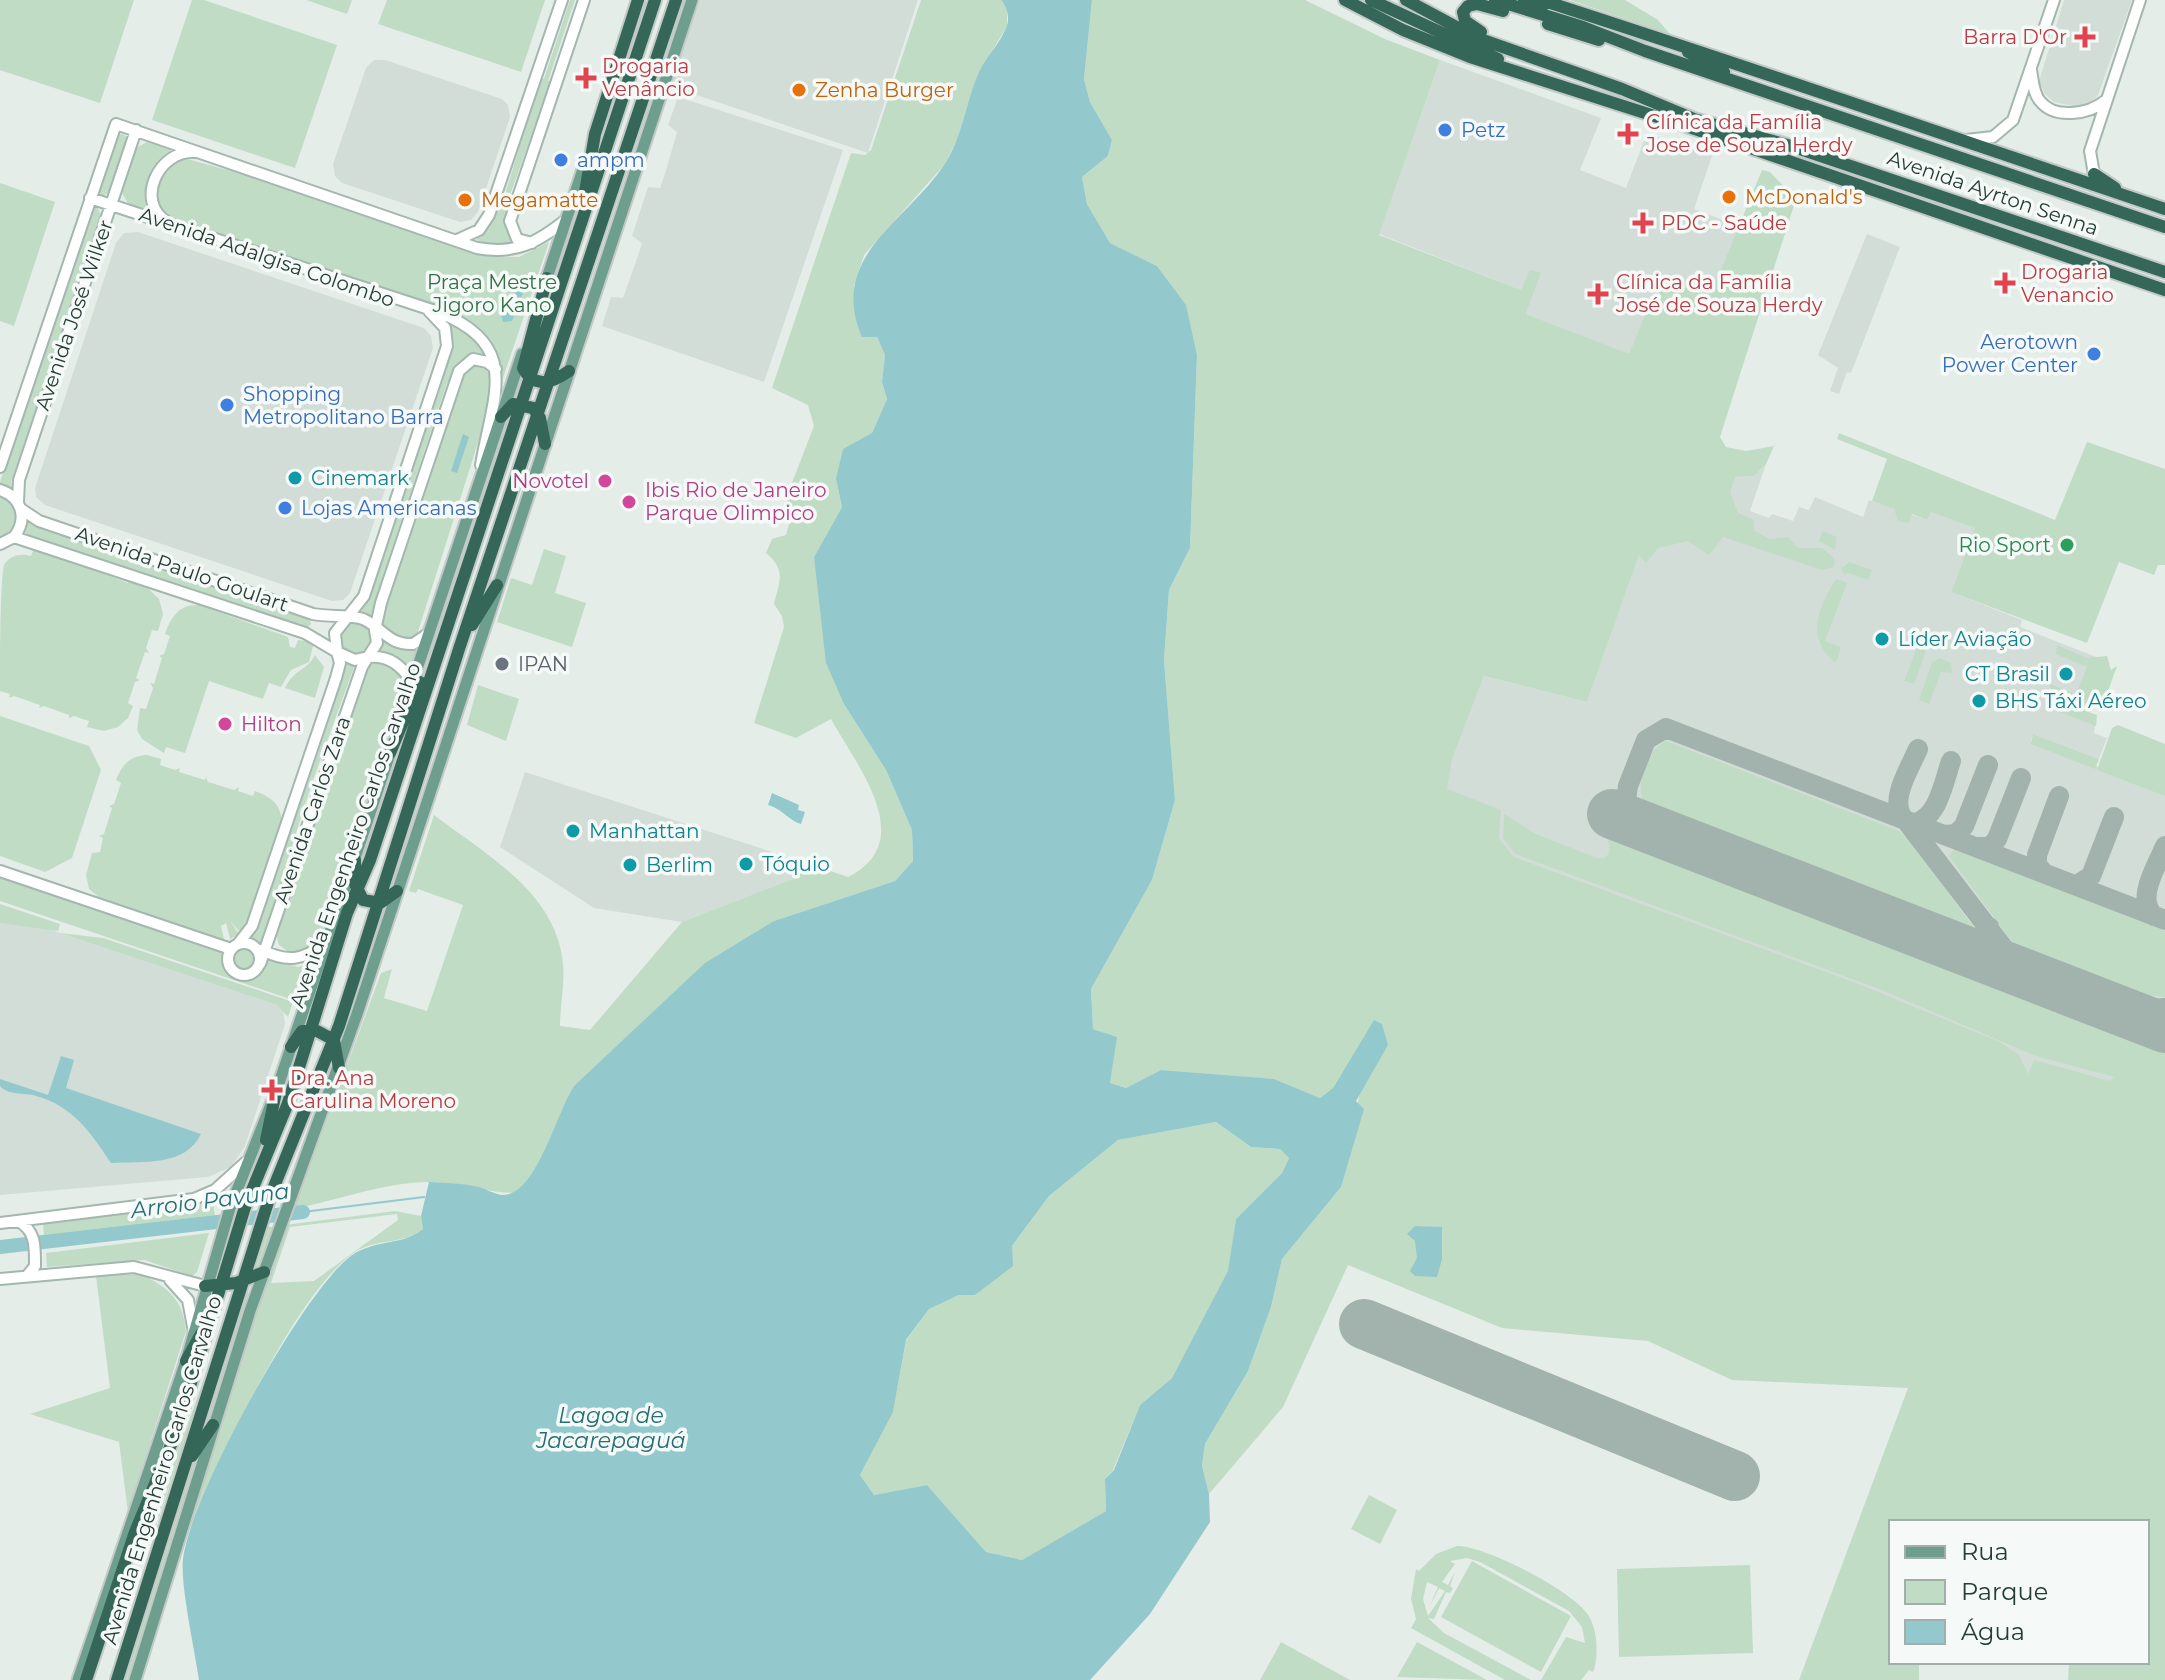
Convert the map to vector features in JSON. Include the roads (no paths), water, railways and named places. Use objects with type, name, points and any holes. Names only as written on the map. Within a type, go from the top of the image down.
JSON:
[{"type":"highway","name":"Avenida Engenheiro Carlos Carvalho","points":[[595,134],[638,0]]},
{"type":"highway","points":[[628,31],[639,19],[646,0]]},
{"type":"highway","name":"Avenida Engenheiro Carlos Carvalho","points":[[86,1680],[135,1532],[175,1435],[233,1240],[298,1076],[310,1029],[370,860],[655,0]]},
{"type":"highway","name":"Avenida Engenheiro Carlos Carvalho","points":[[117,1680],[242,1281],[268,1203],[334,1040],[459,649],[676,0]]},
{"type":"highway","name":"Avenida Ayrton Senna","points":[[1345,0],[1435,44],[2165,290]]},
{"type":"highway","name":"Avenida Ayrton Senna","points":[[1371,0],[1522,72]]},
{"type":"highway","name":"Avenida Ayrton Senna","points":[[1406,0],[1477,38],[1694,119],[1791,146],[2165,272]]},
{"type":"highway","name":"Avenida Ayrton Senna","points":[[1495,0],[1583,27],[1645,51],[2165,227]]},
{"type":"highway","points":[[1524,0],[1572,10]]},
{"type":"highway","name":"Avenida Ayrton Senna","points":[[1541,0],[2165,209]]},
{"type":"highway","points":[[1552,64],[1469,26],[1463,18],[1465,9],[1472,4],[1484,5],[1645,51]]},
{"type":"highway","points":[[1649,34],[1746,85]]},
{"type":"highway","points":[[577,235],[595,134]]},
{"type":"highway","points":[[1791,146],[1812,160],[1885,194]]},
{"type":"highway","points":[[2094,174],[2132,198]]},
{"type":"highway","points":[[547,278],[523,361],[531,379],[548,382],[569,371]]},
{"type":"highway","points":[[501,417],[511,405],[522,404],[538,413],[545,444]]},
{"type":"highway","points":[[390,753],[470,552]]},
{"type":"highway","points":[[459,649],[497,585]]},
{"type":"highway","points":[[355,860],[357,891],[363,900],[380,903],[397,891]]},
{"type":"highway","points":[[291,1047],[299,1033],[310,1029],[334,1040],[339,1068]]},
{"type":"highway","points":[[261,1167],[276,1092]]},
{"type":"highway","points":[[205,1286],[242,1281],[264,1272]]},
{"type":"highway","points":[[186,1361],[215,1306]]},
{"type":"highway","points":[[183,1469],[213,1425]]},
{"type":"main road","name":"Avenida Engenheiro Carlos Carvalho","points":[[135,1680],[213,1425],[288,1202],[339,1068],[692,0]]},
{"type":"main road","name":"Avenida Engenheiro Carlos Carvalho","points":[[78,1680],[186,1361],[205,1286],[230,1208],[276,1092],[355,860],[595,134]]},
{"type":"street","points":[[454,240],[479,230],[489,215],[562,0]]},
{"type":"street","points":[[534,243],[517,239],[510,221],[584,0]]},
{"type":"street","points":[[1956,141],[1998,135],[2010,125],[2054,0]]},
{"type":"street","points":[[2094,174],[2090,151],[2140,0]]},
{"type":"street","points":[[2031,68],[2035,93],[2045,106],[2083,112],[2106,101]]},
{"type":"street","name":"Avenida José Wilker","points":[[0,467],[116,124],[136,130],[19,480],[22,524],[6,543]]},
{"type":"street","points":[[136,130],[454,240],[501,252],[534,243],[567,219]]},
{"type":"street","points":[[174,226],[156,209],[152,194],[154,178],[173,156],[190,151],[204,154]]},
{"type":"street","name":"Avenida Adalgisa Colombo","points":[[90,198],[453,318],[478,333],[491,351],[496,369]]},
{"type":"street","points":[[413,682],[395,662],[368,657],[355,660],[337,652],[335,633],[364,596],[447,346],[445,328],[429,311]]},
{"type":"street","points":[[368,657],[377,643],[375,630],[459,371],[473,359],[487,362],[496,369],[479,479]]},
{"type":"street","name":"Avenida Paulo Goulart","points":[[0,490],[39,521],[313,614],[347,619]]},
{"type":"street","name":"Avenida Paulo Goulart","points":[[6,543],[305,633],[337,652]]},
{"type":"street","points":[[305,633],[314,626],[313,614]]},
{"type":"street","points":[[347,619],[360,618],[387,640],[407,645],[429,633]]},
{"type":"street","name":"Avenida Carlos Zara","points":[[234,946],[255,918],[336,678],[340,663],[337,652]]},
{"type":"street","name":"Avenida Carlos Zara","points":[[261,949],[274,923],[355,684],[368,657]]},
{"type":"street","points":[[0,871],[234,946],[247,942],[286,959],[303,959],[325,944]]},
{"type":"street","points":[[274,923],[276,947],[286,959]]},
{"type":"street","points":[[234,946],[229,964],[235,972],[250,974],[260,964],[261,949]]},
{"type":"street","points":[[0,1223],[194,1199],[228,1180],[250,1157]]},
{"type":"street","points":[[16,1221],[29,1228],[33,1236],[35,1266],[27,1276]]},
{"type":"street","points":[[0,1279],[134,1267],[205,1286]]},
{"type":"street","points":[[165,1276],[188,1300],[194,1336]]},
{"type":"water","name":"Lagoa de Jacarepaguá","points":[[1001,0],[1092,0],[1084,79],[1090,102],[1112,140],[1108,156],[1082,177],[1087,204],[1110,243],[1157,266],[1186,305],[1197,355],[1190,548],[1169,590],[1164,660],[1175,800],[1152,880],[1091,989],[1093,1029],[1117,1037],[1110,1083],[1126,1088],[1161,1070],[1274,1079],[1320,1098],[1333,1088],[1374,1020],[1382,1024],[1388,1045],[1356,1101],[1364,1109],[1341,1187],[1282,1259],[1271,1307],[1248,1371],[1205,1444],[1202,1466],[1209,1494],[1210,1522],[1150,1614],[1090,1680],[199,1680],[183,1570],[190,1530],[225,1447],[250,1401],[301,1315],[326,1282],[356,1253],[404,1239],[423,1229],[421,1216],[429,1182],[473,1186],[502,1195],[514,1192],[535,1168],[574,1086],[705,963],[774,921],[895,881],[913,861],[912,830],[886,770],[844,704],[826,663],[814,557],[842,507],[836,479],[843,449],[872,433],[887,399],[882,382],[885,355],[877,337],[862,337],[854,308],[855,284],[863,261],[877,241],[930,183],[952,151],[980,70],[1007,25],[1008,14]],"holes":[[[1216,1122],[1251,1147],[1280,1149],[1289,1158],[1282,1173],[1236,1219],[1228,1271],[1172,1378],[1140,1405],[1114,1470],[1105,1479],[1106,1511],[1022,1560],[986,1552],[927,1485],[874,1495],[860,1475],[893,1412],[906,1340],[929,1309],[959,1295],[975,1295],[1013,1266],[1012,1246],[1049,1196],[1118,1140]]]},
{"type":"water","points":[[523,274],[531,285],[524,290],[512,321],[503,322],[498,306],[509,300],[515,287],[512,280],[517,277],[521,280]]},
{"type":"water","points":[[463,434],[469,437],[457,473],[451,471]]},
{"type":"water","points":[[772,793],[799,805],[798,810],[805,812],[801,824],[768,805]]},
{"type":"water","points":[[61,1056],[74,1060],[66,1088],[201,1134],[194,1145],[174,1157],[149,1162],[111,1163],[88,1131],[61,1106],[0,1086],[0,1079],[48,1095]]},
{"type":"water","points":[[1415,1226],[1442,1227],[1442,1259],[1437,1277],[1415,1276],[1410,1271],[1417,1258],[1415,1241],[1407,1234]]},
{"type":"waterway","name":"Arroio Pavuna","points":[[303,1212],[424,1197]]},
{"type":"waterway","name":"Arroio Pavuna","points":[[0,1247],[303,1212]]},
{"type":"place","name":"Barra D'Or","points":[[2085,37]]},
{"type":"place","name":"Drogaria Venâncio","points":[[586,78]]},
{"type":"place","name":"Zenha Burger","points":[[799,90]]},
{"type":"place","name":"Petz","points":[[1445,130]]},
{"type":"place","name":"Clínica da Família Jose de Souza Herdy","points":[[1628,134]]},
{"type":"place","name":"ampm","points":[[561,160]]},
{"type":"place","name":"McDonald's","points":[[1729,197]]},
{"type":"place","name":"Megamatte","points":[[465,200]]},
{"type":"place","name":"PDC - Saúde","points":[[1643,223]]},
{"type":"place","name":"Drogaria Venancio","points":[[2005,283]]},
{"type":"place","name":"Clínica da Família José de Souza Herdy","points":[[1598,294]]},
{"type":"place","name":"Aerotown Power Center","points":[[2094,354]]},
{"type":"place","name":"Shopping Metropolitano Barra","points":[[227,405]]},
{"type":"place","name":"Cinemark","points":[[295,478]]},
{"type":"place","name":"Novotel","points":[[605,481]]},
{"type":"place","name":"Ibis Rio de Janeiro Parque Olimpico","points":[[629,502]]},
{"type":"place","name":"Lojas Americanas","points":[[285,508]]},
{"type":"place","name":"Rio Sport","points":[[2067,545]]},
{"type":"place","name":"Líder Aviação","points":[[1882,639]]},
{"type":"place","name":"IPAN","points":[[502,664]]},
{"type":"place","name":"CT Brasil","points":[[2066,674]]},
{"type":"place","name":"BHS Táxi Aéreo","points":[[1979,701]]},
{"type":"place","name":"Hilton","points":[[225,724]]},
{"type":"place","name":"Manhattan","points":[[573,831]]},
{"type":"place","name":"Tóquio","points":[[746,864]]},
{"type":"place","name":"Berlim","points":[[630,865]]},
{"type":"place","name":"Dra. Ana Carulina Moreno","points":[[272,1090]]},
{"type":"park label","name":"Praça Mestre Jigoro Kano","points":[[492,294]]}]
